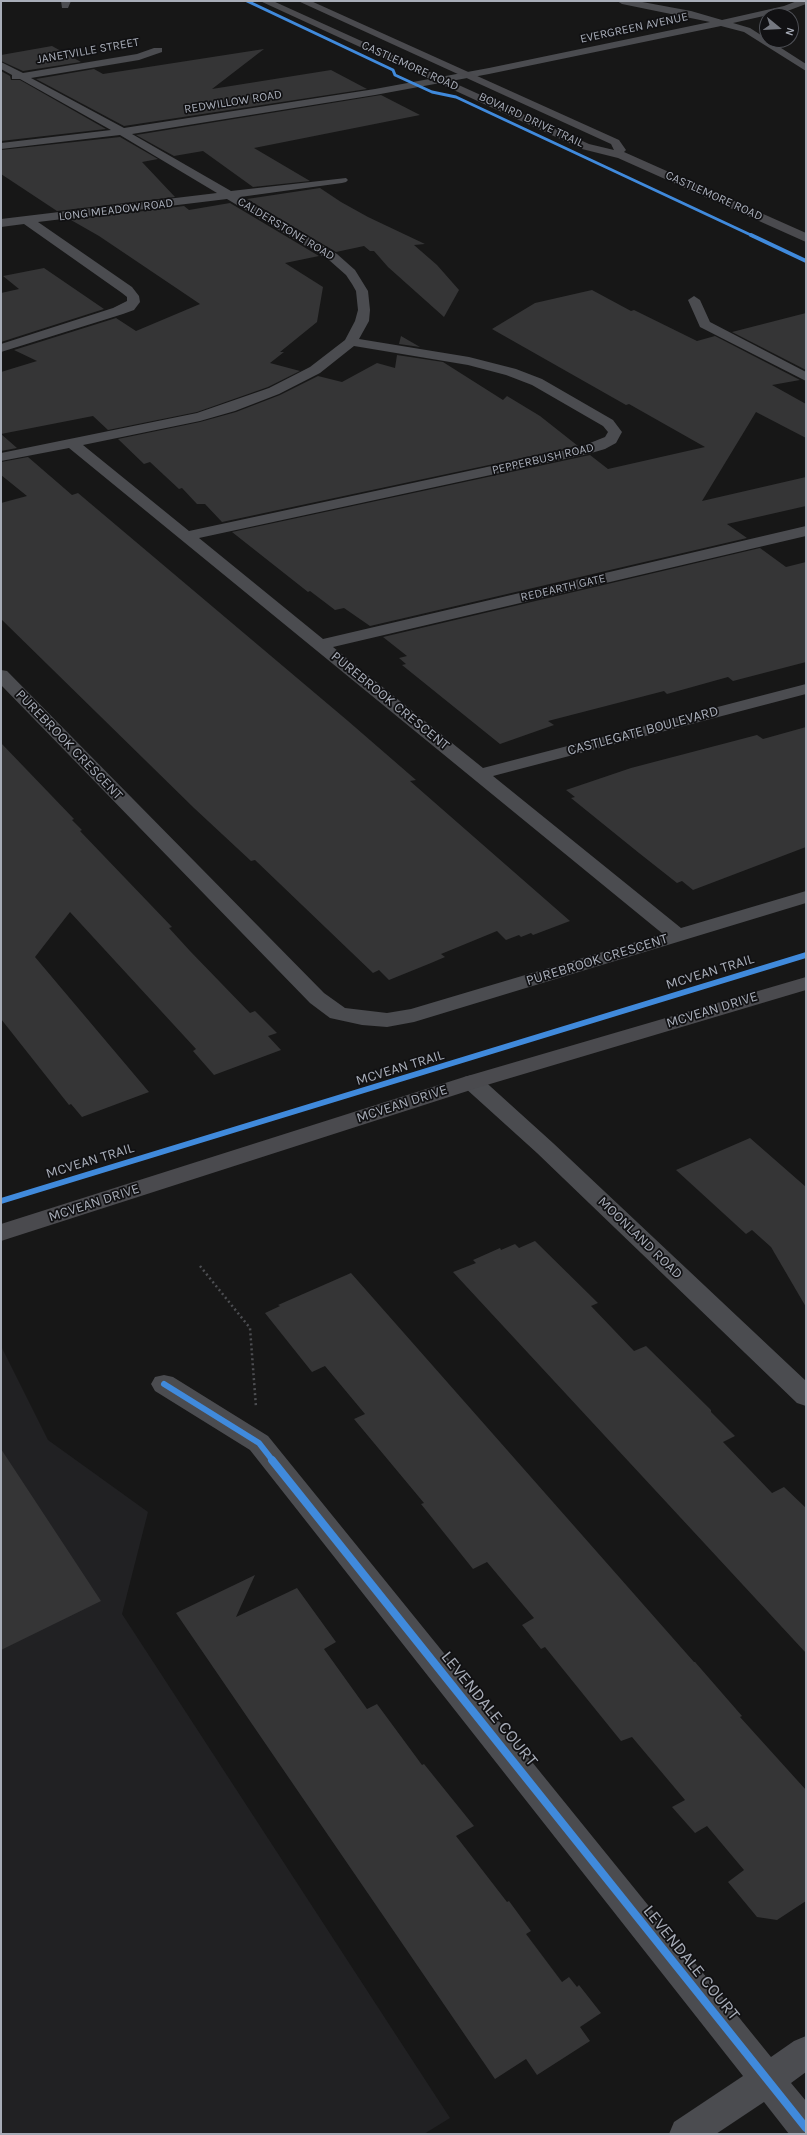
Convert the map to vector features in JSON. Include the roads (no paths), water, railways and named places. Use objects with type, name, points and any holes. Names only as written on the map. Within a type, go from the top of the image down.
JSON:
[{"type":"main road","name":"CASTLEMORE ROAD","points":[[266,1],[586,147],[622,155],[806,238]]},
{"type":"main road","name":"CASTLEMORE ROAD","points":[[303,1],[615,142],[622,155]]},
{"type":"main road","name":"MCVEAN DRIVE","points":[[1,1233],[472,1082],[806,983]]},
{"type":"street","points":[[622,1],[691,14],[746,30],[806,68]]},
{"type":"street","name":"EVERGREEN AVENUE","points":[[467,75],[720,23],[787,8],[805,1]]},
{"type":"street","name":"JANETVILLE STREET","points":[[1,79],[139,57],[158,50]]},
{"type":"street","name":"CALDERSTONE ROAD","points":[[1,64],[231,195],[333,257],[351,273],[362,291],[364,310],[362,320],[351,342],[315,370],[296,381],[237,406],[200,417],[1,457]]},
{"type":"street","name":"REDWILLOW ROAD","points":[[1,146],[122,132],[265,110],[467,75]]},
{"type":"street","points":[[231,195],[342,180]]},
{"type":"street","name":"LONG MEADOW ROAD","points":[[1,223],[28,221],[231,195]]},
{"type":"street","points":[[1,348],[118,311],[129,307],[134,302],[133,296],[127,290],[28,221]]},
{"type":"street","points":[[694,300],[705,324],[806,377]]},
{"type":"street","name":"PEPPERBUSH ROAD","points":[[187,536],[583,452],[612,440],[615,432],[608,423],[537,382],[511,372],[469,361],[351,342]]},
{"type":"street","name":"PUREBROOK CRESCENT","points":[[72,443],[678,936]]},
{"type":"street","name":"REDEARTH GATE","points":[[320,645],[806,531]]},
{"type":"street","name":"PUREBROOK CRESCENT","points":[[1,675],[312,992],[338,1013],[362,1018],[387,1020],[414,1015],[678,936]]},
{"type":"street","name":"CASTLEGATE BOULEVARD","points":[[480,774],[806,689]]},
{"type":"street","points":[[678,936],[806,897]]},
{"type":"street","name":"MOONLAND ROAD","points":[[472,1082],[545,1148],[806,1396]]},
{"type":"street","name":"LEVENDALE COURT","points":[[164,1384],[259,1443],[806,2128]]},
{"type":"street","points":[[686,2134],[806,2052]]}]
